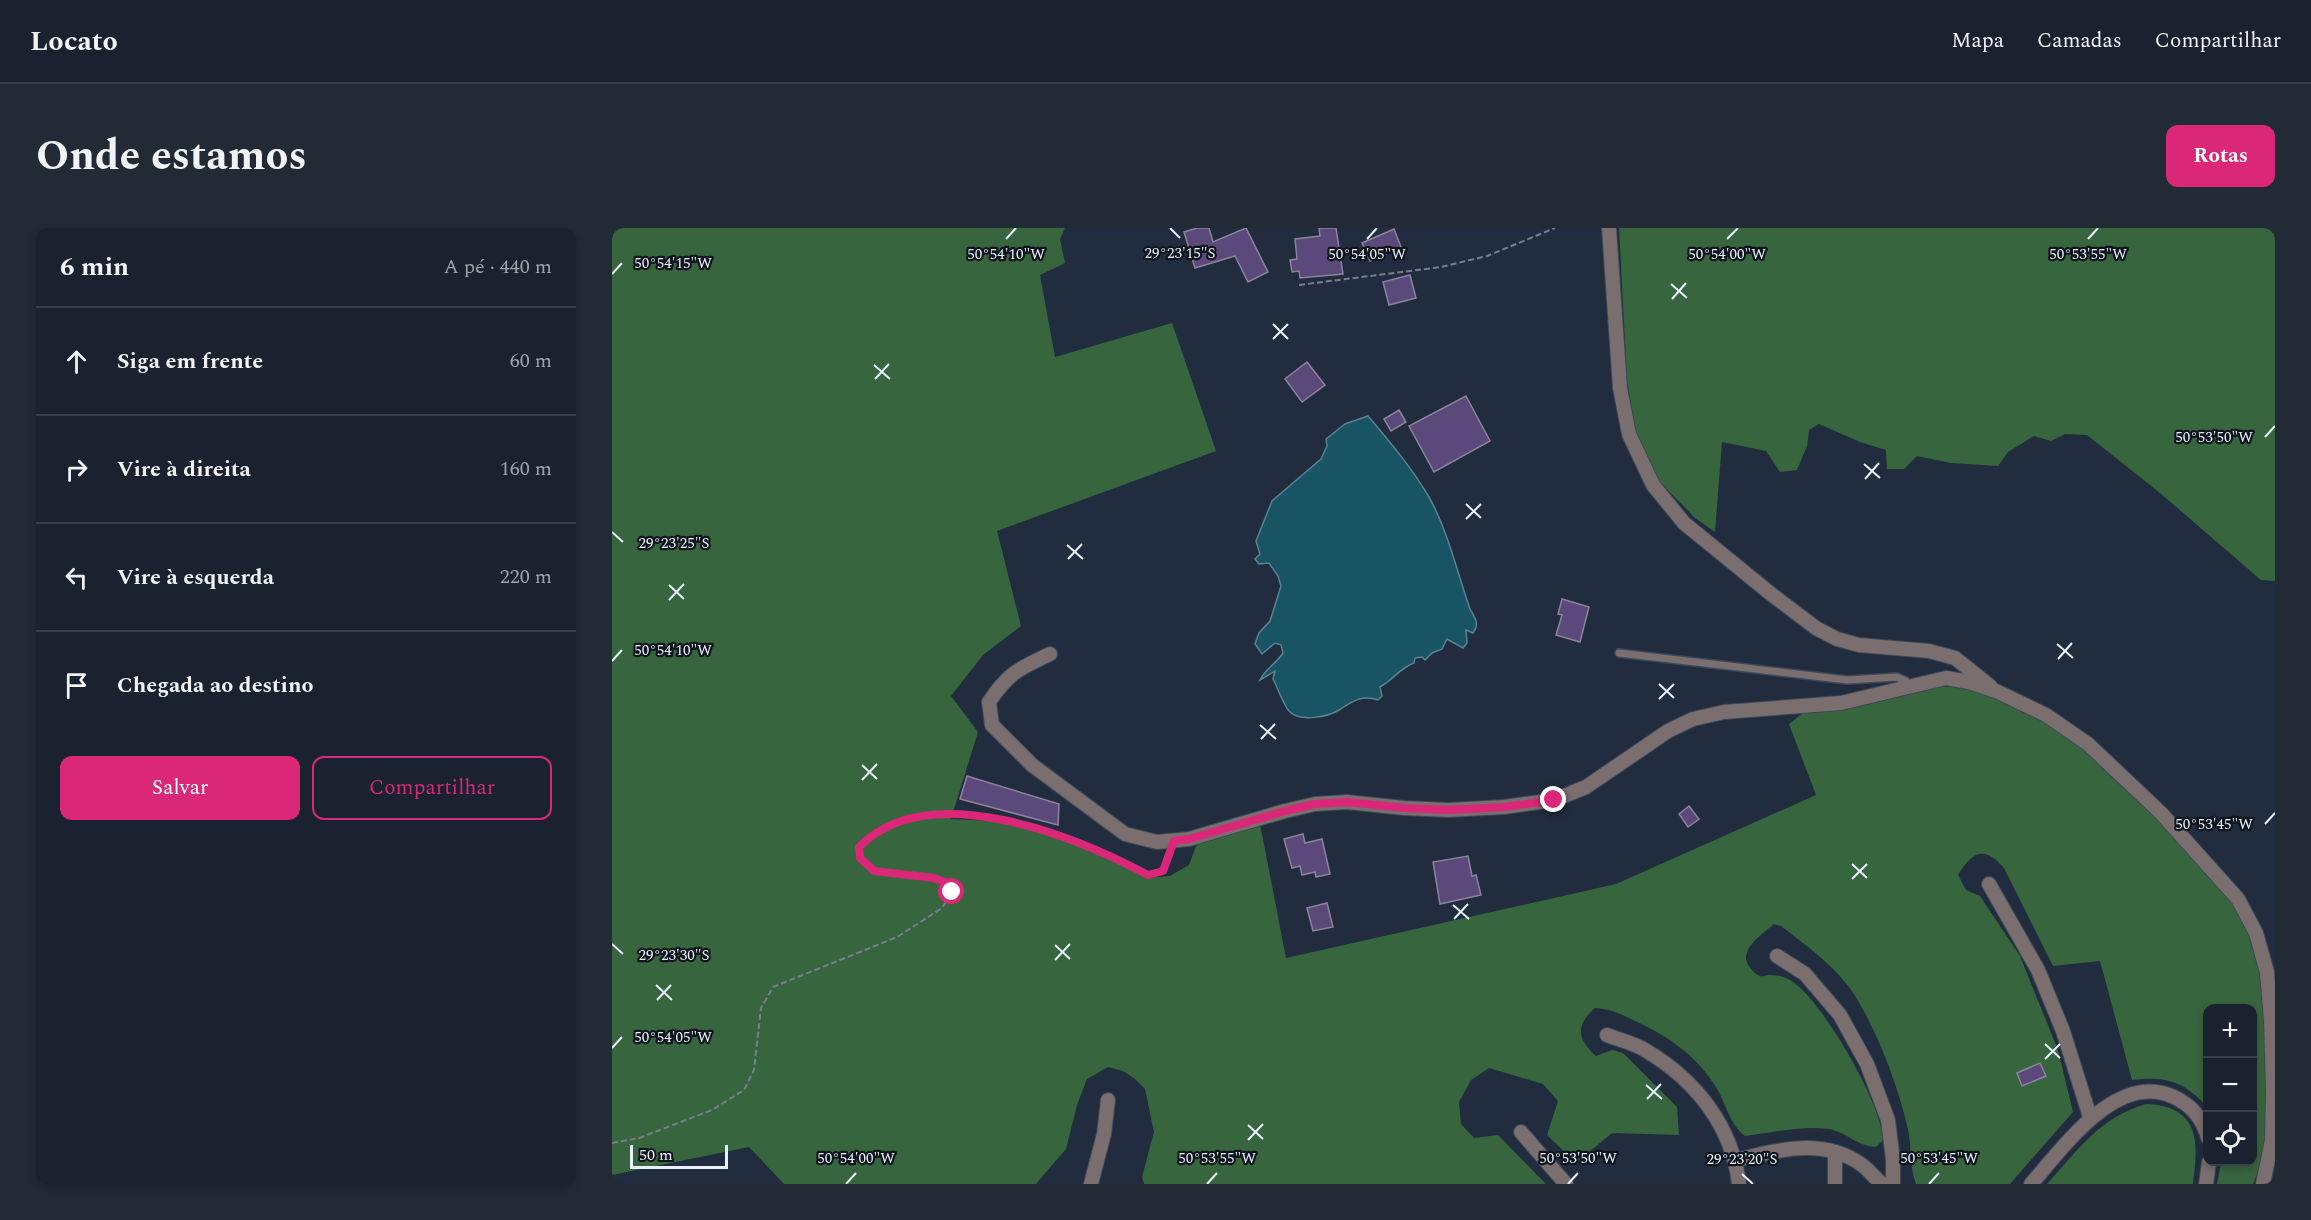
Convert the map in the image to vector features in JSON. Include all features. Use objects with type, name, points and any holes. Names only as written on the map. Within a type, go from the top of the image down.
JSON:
[{"type":"street","points":[[1609,228],[1620,388],[1629,434],[1653,485],[1684,523],[1816,628],[1837,639],[1859,645],[1929,651],[1955,658],[1996,691]]},
{"type":"street","points":[[1050,654],[1018,669],[1002,682],[989,702],[993,725],[1032,765],[1125,834],[1157,842],[1189,839],[1315,804],[1347,802],[1448,810],[1504,807],[1554,800],[1586,787],[1668,730],[1693,719],[1724,712],[1841,703],[1946,678],[1969,682],[1996,691],[2046,715],[2088,744],[2161,813],[2238,899],[2256,933],[2267,972],[2269,991],[2272,1130],[2263,1184]]},
{"type":"street","points":[[1989,884],[2038,970],[2063,1031],[2090,1117]]},
{"type":"street","points":[[1777,956],[1805,974],[1840,1015],[1867,1064],[1888,1120],[1893,1160],[1893,1184]]},
{"type":"street","points":[[1607,1035],[1644,1049],[1681,1075],[1717,1116],[1736,1160],[1739,1184]]},
{"type":"street","points":[[2031,1184],[2090,1117],[2122,1099],[2149,1090],[2168,1094],[2184,1102],[2198,1116],[2203,1127]]},
{"type":"street","points":[[1091,1184],[1104,1134],[1108,1101]]},
{"type":"street","points":[[1521,1132],[1566,1184]]},
{"type":"street","points":[[1736,1160],[1787,1148],[1813,1147],[1835,1152],[1861,1165],[1882,1184]]},
{"type":"street","points":[[1835,1152],[1835,1184]]},
{"type":"street","points":[[2206,1184],[2209,1166]]},
{"type":"lane","points":[[1619,653],[1847,680],[1897,677],[1906,681],[1907,686]]},
{"type":"path","points":[[1299,285],[1441,267],[1487,256],[1555,228]]},
{"type":"path","points":[[612,1143],[639,1138],[712,1110],[744,1090],[754,1070],[761,1008],[773,987],[897,937],[942,908],[952,892],[947,883],[934,878],[874,871],[860,858],[859,847],[871,834],[891,823],[931,814],[994,818],[1046,829],[1112,856],[1148,875],[1163,871],[1174,841]]},
{"type":"green space","points":[[612,228],[1065,228],[1060,239],[1065,263],[1040,275],[1055,357],[1172,323],[1216,451],[997,531],[1021,626],[983,655],[951,696],[978,732],[951,819],[994,821],[1044,833],[1103,856],[1146,878],[1170,876],[1189,865],[1198,841],[1260,824],[1286,958],[1616,884],[1816,795],[1789,724],[1808,709],[1928,687],[1962,688],[1995,696],[2027,711],[2058,730],[2114,776],[2163,824],[2200,862],[2232,903],[2255,950],[2262,985],[2268,1133],[2263,1157],[2253,1184],[2217,1184],[2220,1166],[2257,1166],[2257,1004],[2203,1004],[2203,1102],[2190,1091],[2173,1082],[2154,1079],[2132,1080],[2100,961],[2053,966],[2004,868],[1990,856],[1984,854],[1979,854],[1968,861],[1958,875],[1966,890],[1980,896],[2020,956],[2058,1050],[2073,1112],[2010,1184],[1916,1184],[1912,1170],[1909,1132],[1903,1109],[1884,1053],[1867,1017],[1849,987],[1834,970],[1781,926],[1774,924],[1756,939],[1749,949],[1746,959],[1748,964],[1760,976],[1777,976],[1792,981],[1810,998],[1837,1035],[1863,1082],[1880,1124],[1883,1140],[1876,1147],[1864,1145],[1829,1129],[1819,1128],[1745,1136],[1735,1125],[1714,1084],[1689,1055],[1647,1027],[1616,1012],[1595,1008],[1582,1026],[1582,1038],[1585,1043],[1596,1056],[1612,1050],[1623,1053],[1677,1107],[1679,1135],[1612,1133],[1576,1163],[1547,1135],[1558,1101],[1543,1084],[1489,1068],[1471,1080],[1459,1102],[1461,1124],[1474,1138],[1498,1135],[1546,1184],[1144,1184],[1142,1177],[1154,1132],[1145,1089],[1123,1071],[1108,1067],[1087,1079],[1077,1105],[1066,1149],[1036,1184],[784,1184],[749,1147],[612,1175]]},
{"type":"green space","points":[[1619,228],[2275,228],[2275,581],[2261,580],[2160,493],[2087,435],[2065,434],[2051,441],[2034,436],[2008,452],[1998,466],[1951,463],[1917,456],[1904,469],[1887,469],[1886,450],[1860,442],[1819,424],[1809,430],[1807,446],[1797,470],[1780,472],[1766,451],[1722,442],[1715,532],[1695,518],[1659,481],[1636,433],[1627,381]]},
{"type":"green space","points":[[2146,1104],[2164,1106],[2177,1111],[2192,1129],[2196,1154],[2193,1184],[2047,1184],[2102,1126],[2115,1117]]},
{"type":"water","points":[[1368,416],[1408,465],[1436,510],[1476,621],[1476,627],[1473,633],[1466,630],[1467,643],[1463,648],[1447,639],[1442,649],[1432,653],[1425,660],[1422,657],[1415,658],[1414,663],[1380,687],[1382,696],[1378,700],[1362,698],[1328,715],[1300,717],[1290,712],[1286,706],[1273,679],[1275,671],[1260,680],[1283,653],[1281,645],[1275,643],[1262,654],[1255,644],[1259,633],[1270,621],[1281,586],[1278,576],[1269,563],[1259,564],[1255,559],[1260,554],[1256,541],[1272,501],[1321,459],[1327,446],[1326,439],[1345,424]]},
{"type":"building","points":[[1197,228],[1209,228],[1213,242],[1246,228],[1268,272],[1248,282],[1235,256],[1195,268],[1184,232]]},
{"type":"building","points":[[1319,228],[1336,228],[1343,274],[1300,278],[1299,271],[1292,272],[1290,260],[1297,259],[1295,239],[1320,236]]},
{"type":"building","points":[[1394,229],[1401,247],[1370,261],[1362,243]]},
{"type":"building","points":[[1410,275],[1416,298],[1389,305],[1383,282]]},
{"type":"building","points":[[1307,362],[1325,385],[1302,402],[1285,379]]},
{"type":"building","points":[[1466,396],[1490,441],[1434,472],[1409,426]]},
{"type":"building","points":[[1399,410],[1406,422],[1391,431],[1384,419]]},
{"type":"building","points":[[1562,599],[1589,607],[1580,642],[1556,635],[1562,615],[1558,614]]},
{"type":"building","points":[[967,776],[1059,804],[1058,825],[960,799]]},
{"type":"building","points":[[1689,806],[1699,819],[1688,827],[1679,814]]},
{"type":"building","points":[[1303,834],[1305,843],[1322,839],[1330,874],[1316,877],[1315,872],[1302,875],[1300,866],[1292,868],[1284,839]]},
{"type":"building","points":[[1468,856],[1472,876],[1476,875],[1481,895],[1440,904],[1433,862]]},
{"type":"building","points":[[1327,903],[1333,927],[1313,931],[1307,908]]},
{"type":"building","points":[[2040,1063],[2046,1076],[2022,1086],[2017,1073]]},
{"type":"route","points":[[952,892],[947,883],[934,878],[874,871],[860,858],[859,847],[871,834],[891,823],[931,814],[994,818],[1046,829],[1112,856],[1148,875],[1163,871],[1174,841],[1189,839],[1315,804],[1347,802],[1448,810],[1504,807],[1554,800]]}]
